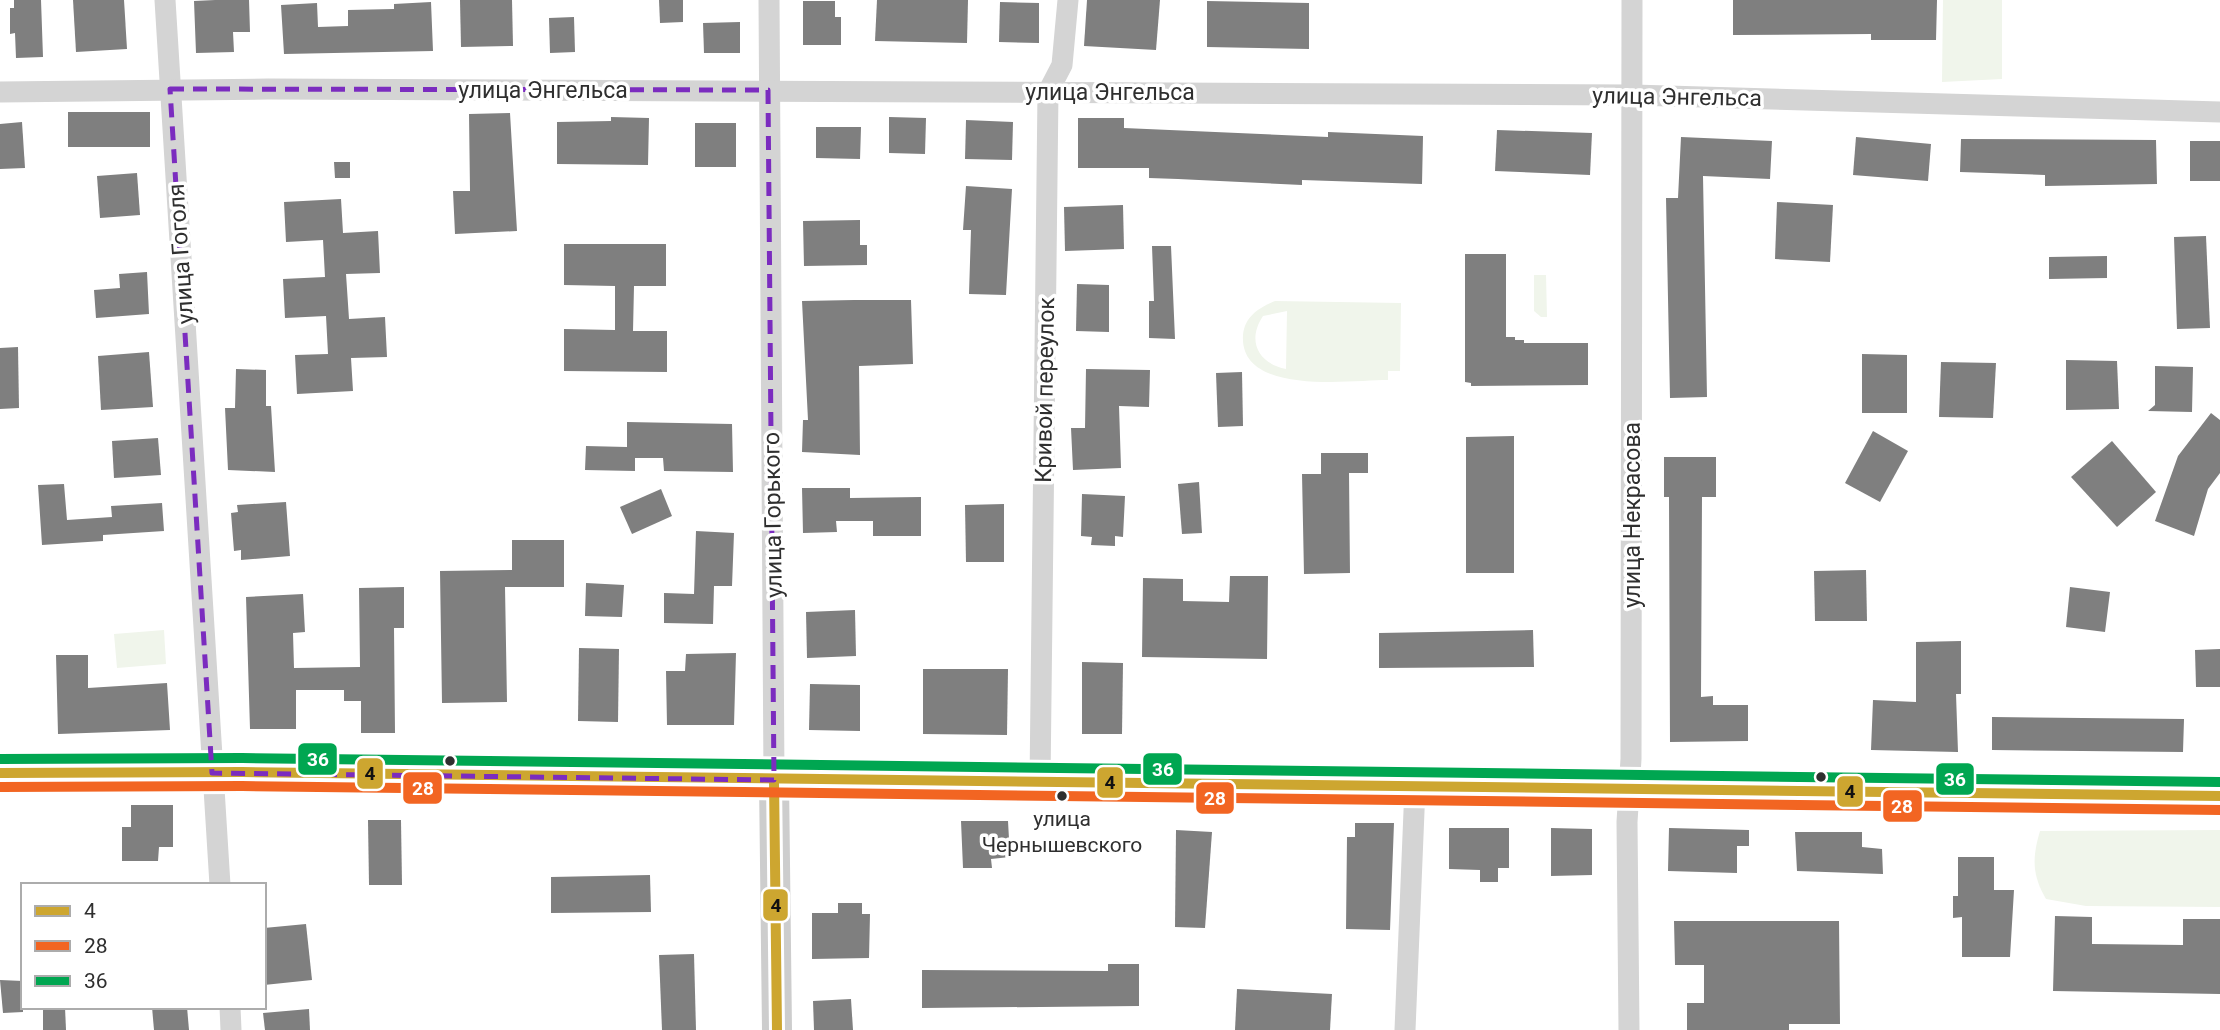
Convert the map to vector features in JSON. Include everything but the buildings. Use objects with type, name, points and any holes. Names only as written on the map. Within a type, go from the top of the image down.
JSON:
[{"type":"main road","points":[[0,773],[212,773],[2220,796]]},
{"type":"main road","name":"улица Горького","points":[[774,780],[777,1030]]},
{"type":"street","name":"улица Гоголя","points":[[165,0],[220,883]]},
{"type":"street","name":"улица Горького","points":[[769,0],[774,780]]},
{"type":"street","name":"Кривой переулок","points":[[1040,783],[1048,92],[1062,65],[1068,0]]},
{"type":"street","name":"улица Некрасова","points":[[1629,1030],[1632,0]]},
{"type":"street","name":"улица Энгельса","points":[[0,92],[170,89],[768,90],[1633,95],[2220,112]]},
{"type":"street","points":[[1405,1030],[1415,787]]},
{"type":"street","points":[[230,1009],[231,1030]]},
{"type":"highlighted area","points":[[170,89],[768,90],[774,780],[212,773]]},
{"type":"shaded area","points":[[1943,0],[2002,0],[2002,79],[1942,82]]},
{"type":"shaded area","points":[[1534,275],[1546,275],[1547,317],[1541,317],[1534,311]]},
{"type":"shaded area","points":[[1275,301],[1401,303],[1400,371],[1388,371],[1388,380],[1324,382],[1277,376],[1259,368],[1247,354],[1244,328],[1258,310]],"holes":[[[1287,311],[1286,369],[1268,362],[1262,356],[1256,342],[1256,334],[1263,316]]]},
{"type":"shaded area","points":[[164,630],[166,664],[117,668],[114,634]]},
{"type":"shaded area","points":[[2220,830],[2220,907],[2086,906],[2046,899],[2038,882],[2035,858],[2040,831]]},
{"type":"transit line","name":"36","points":[[0,759],[242,758],[2220,782]]},
{"type":"transit line","name":"4","points":[[0,773],[242,772],[2220,796]]},
{"type":"transit line","name":"4","points":[[774,780],[777,1030]]},
{"type":"transit line","name":"28","points":[[0,787],[242,786],[2220,810]]},
{"type":"place","name":"улица Чернышевского","points":[[1062,796]]}]
